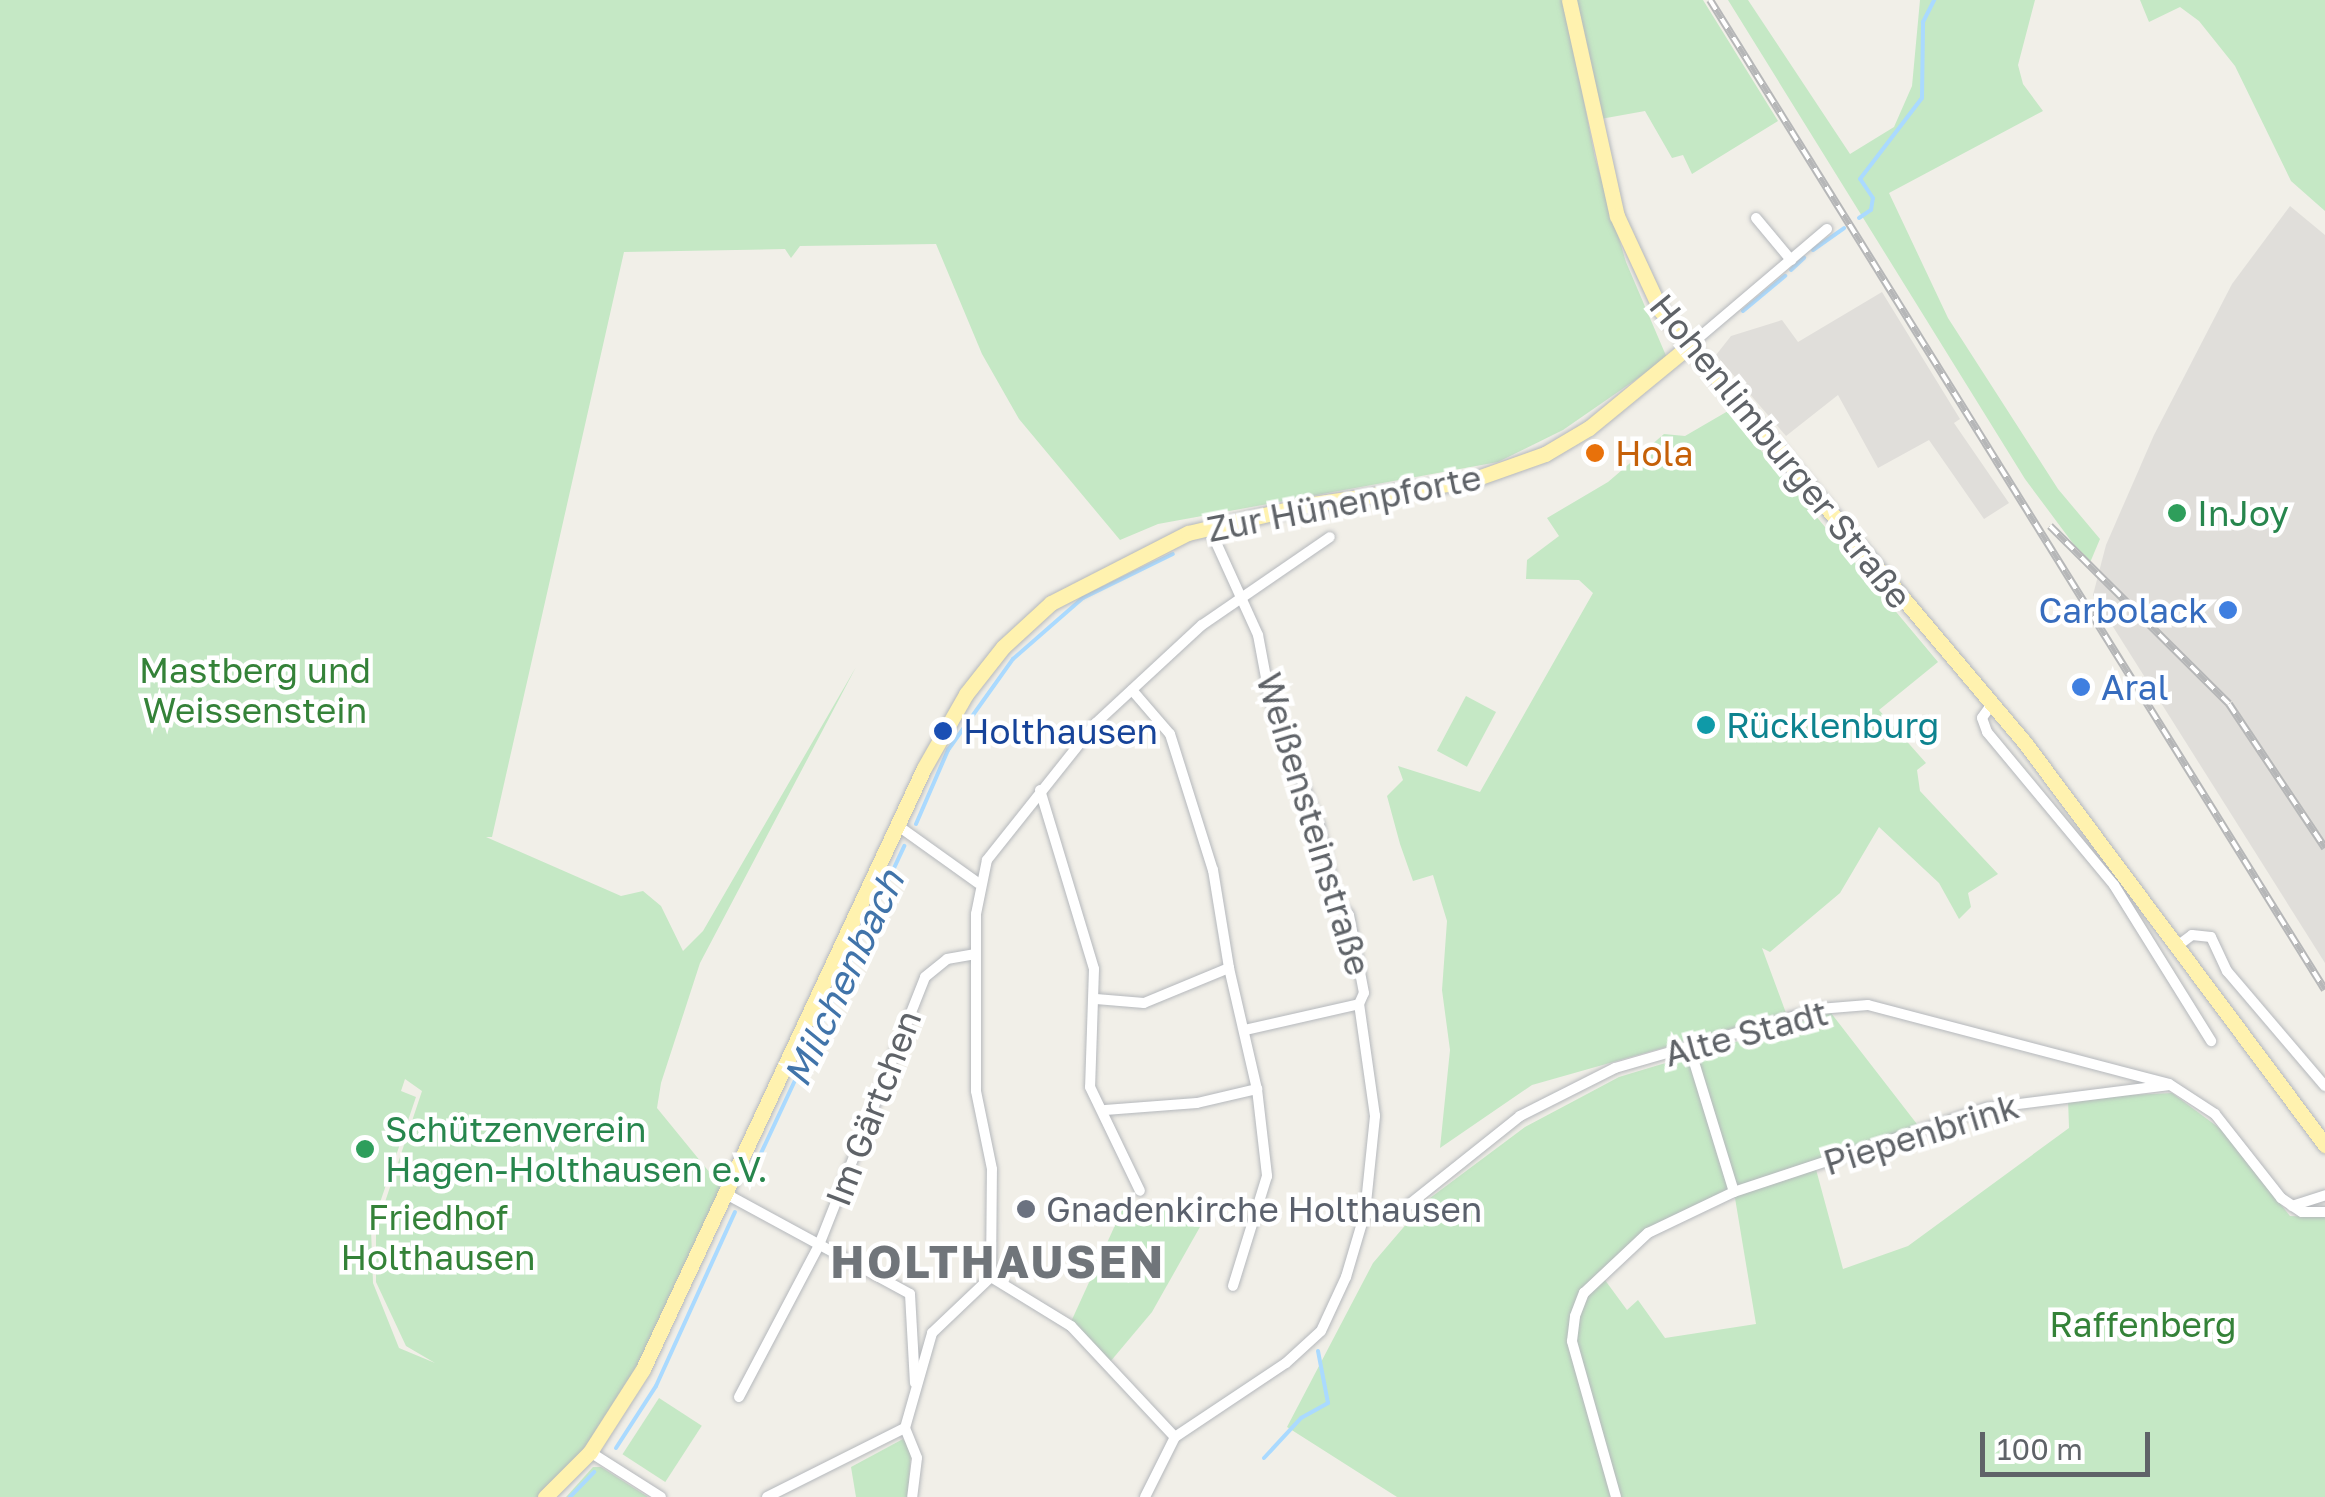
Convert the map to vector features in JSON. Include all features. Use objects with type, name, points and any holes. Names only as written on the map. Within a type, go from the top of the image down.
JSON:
[{"type":"main road","name":"Hohenlimburger Straße","points":[[1570,0],[1617,216],[1641,277],[1689,346],[1992,704],[2180,944],[2325,1145]]},
{"type":"main road","name":"Zur Hünenpforte","points":[[545,1497],[590,1452],[659,1339],[897,825],[944,731],[1003,647],[1051,602],[1095,577],[1209,527],[1494,475],[1589,428],[1689,346]]},
{"type":"street","points":[[1756,218],[1791,260]]},
{"type":"street","points":[[1689,346],[1827,228]]},
{"type":"street","name":"Weißensteinstraße","points":[[1175,1437],[1307,1348],[1335,1302],[1365,1213],[1374,1083],[1367,1076],[1359,1004],[1364,993],[1348,916],[1336,900],[1317,839],[1320,825],[1298,782],[1241,594],[1209,527]]},
{"type":"street","points":[[912,1497],[917,1458],[905,1428],[932,1334],[991,1277],[992,1170],[976,1091],[978,883],[1040,790],[1132,690],[1241,594],[1330,537]]},
{"type":"street","points":[[1132,690],[1170,734],[1213,870],[1229,968],[1257,1090],[1267,1176],[1233,1286]]},
{"type":"street","points":[[1992,704],[1982,718],[1987,732],[2114,885],[2211,1041]]},
{"type":"street","points":[[1040,790],[1094,969],[1090,1087],[1140,1191]]},
{"type":"street","points":[[897,825],[978,883]]},
{"type":"street","points":[[2180,944],[2192,935],[2212,937],[2227,971],[2325,1086]]},
{"type":"street","name":"Im Gärtchen","points":[[739,1397],[819,1244],[925,977],[947,959],[976,954]]},
{"type":"street","points":[[1096,998],[1144,1003],[1229,968]]},
{"type":"street","points":[[1245,1030],[1359,1004]]},
{"type":"street","name":"Alte Stadt","points":[[1365,1213],[1396,1215],[1520,1116],[1615,1068],[1819,1010],[1868,1006],[2170,1084],[2216,1114],[2291,1206]]},
{"type":"street","points":[[1690,1049],[1734,1192]]},
{"type":"street","name":"Piepenbrink","points":[[1616,1497],[1572,1341],[1574,1316],[1584,1293],[1648,1233],[1734,1192],[1988,1108],[2170,1084]]},
{"type":"street","points":[[1104,1110],[1198,1102],[1257,1090]]},
{"type":"street","points":[[728,1195],[910,1294],[915,1383]]},
{"type":"street","points":[[2291,1206],[2325,1195]]},
{"type":"street","points":[[2291,1206],[2325,1212]]},
{"type":"street","points":[[991,1277],[1071,1326],[1175,1437],[1145,1497]]},
{"type":"street","points":[[767,1497],[905,1428]]},
{"type":"street","points":[[590,1452],[661,1497]]},
{"type":"shaded area","points":[[2290,206],[2325,235],[2325,963],[2093,595],[2106,545],[2154,435],[2232,284]]},
{"type":"shaded area","points":[[1882,292],[1960,419],[1954,423],[2009,503],[1984,519],[1929,440],[1878,468],[1838,395],[1786,436],[1716,355],[1731,336],[1782,320],[1798,342]]},
{"type":"green space","name":"Mastberg und Weissenstein","points":[[0,0],[1564,0],[1595,158],[1626,262],[1667,358],[1563,430],[1498,462],[1158,524],[1120,540],[1019,419],[982,354],[936,244],[800,246],[791,258],[785,249],[624,252],[492,837],[486,837],[621,896],[643,891],[661,906],[683,951],[703,931],[856,667],[700,963],[661,1083],[657,1108],[728,1195],[643,1369],[552,1491],[556,1497],[0,1497]],"holes":[[[405,1079],[422,1091],[376,1229],[376,1282],[406,1346],[435,1363],[399,1348],[373,1283],[371,1229],[416,1097],[401,1091]]]},
{"type":"green space","points":[[1569,0],[1703,0],[1778,121],[1692,174],[1683,155],[1672,158],[1645,111],[1595,120]]},
{"type":"green space","points":[[1728,0],[1748,0],[1850,154],[1894,127],[1912,86],[1920,0],[2035,0],[2018,65],[2023,84],[2043,111],[1889,193],[1948,318],[2058,489],[2100,539],[2089,565],[2025,479]]},
{"type":"green space","points":[[2140,0],[2325,0],[2325,211],[2291,181],[2235,66],[2199,21],[2180,7],[2149,22]]},
{"type":"green space","points":[[1728,411],[1938,662],[1879,710],[1926,763],[1917,770],[1920,791],[1998,874],[1968,893],[1971,907],[1959,919],[1939,883],[1879,827],[1840,893],[1770,952],[1762,948],[1786,1013],[1532,1085],[1440,1148],[1450,1050],[1442,990],[1447,921],[1433,875],[1413,881],[1400,844],[1387,796],[1403,780],[1398,766],[1480,792],[1593,593],[1579,580],[1526,579],[1527,560],[1559,536],[1547,518],[1608,482],[1664,434],[1685,436]]},
{"type":"green space","points":[[1466,696],[1496,712],[1467,767],[1437,751]]},
{"type":"green space","name":"Raffenberg","points":[[1831,1013],[1920,1128],[1814,1162],[1843,1269],[1908,1246],[2069,1128],[2068,1098],[2172,1093],[2222,1130],[2290,1216],[2325,1217],[2325,1497],[1397,1497],[1287,1427],[1373,1263],[1426,1201],[1525,1127],[1619,1077]],"holes":[[[1734,1192],[1756,1324],[1665,1338],[1638,1300],[1627,1310],[1602,1276],[1648,1233]]]},
{"type":"green space","points":[[1127,1199],[1205,1218],[1152,1312],[1110,1362],[1070,1324]]},
{"type":"green space","points":[[659,1398],[702,1426],[665,1482],[623,1454]]},
{"type":"green space","points":[[903,1439],[911,1449],[908,1497],[856,1497],[851,1467]]},
{"type":"green space","points":[[593,1467],[601,1467],[648,1497],[566,1497]]},
{"type":"waterway","points":[[1859,218],[1871,210],[1873,198],[1860,179],[1922,98],[1923,22],[1934,0]]},
{"type":"waterway","points":[[1813,250],[1844,228]]},
{"type":"waterway","points":[[1791,270],[1804,258]]},
{"type":"waterway","points":[[1743,311],[1785,276]]},
{"type":"waterway","name":"Milchenbach","points":[[916,824],[948,750],[1013,659],[1083,598],[1173,554]]},
{"type":"waterway","name":"Milchenbach","points":[[756,1164],[904,846]]},
{"type":"waterway","name":"Milchenbach","points":[[616,1448],[656,1386],[735,1212]]},
{"type":"waterway","points":[[1264,1458],[1301,1418],[1328,1403],[1318,1351]]},
{"type":"waterway","name":"Milchenbach","points":[[570,1497],[594,1472]]},
{"type":"railway","points":[[1710,0],[2325,990]]},
{"type":"railway","points":[[2050,526],[2229,704],[2325,848]]},
{"type":"place","name":"Hola","points":[[1595,453]]},
{"type":"place","name":"InJoy","points":[[2177,513]]},
{"type":"place","name":"Carbolack","points":[[2228,610]]},
{"type":"place","name":"Aral","points":[[2081,687]]},
{"type":"place","name":"Rücklenburg","points":[[1706,725]]},
{"type":"place","name":"Holthausen","points":[[943,731]]},
{"type":"place","name":"Schützenverein Hagen-Holthausen e.V.","points":[[365,1149]]},
{"type":"place","name":"Gnadenkirche Holthausen","points":[[1026,1209]]},
{"type":"district","name":"HOLTHAUSEN","points":[[998,1262]]},
{"type":"park label","name":"Friedhof Holthausen","points":[[438,1237]]}]
